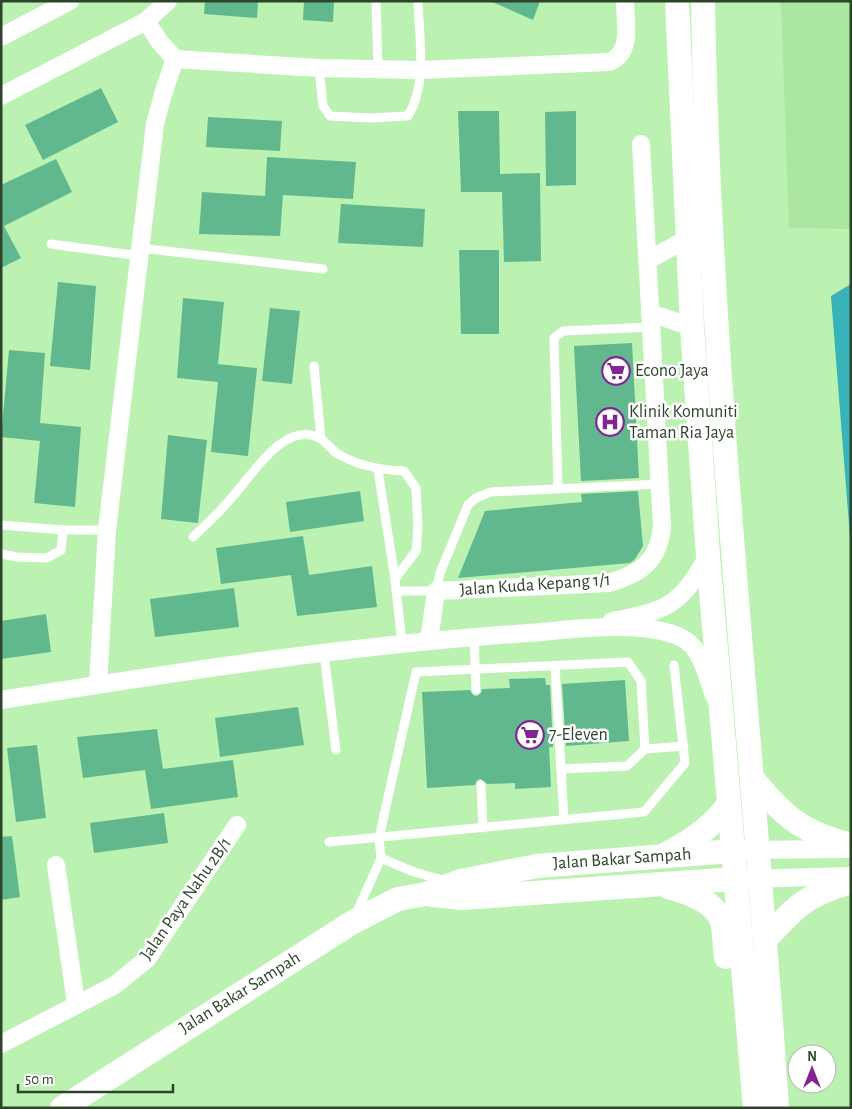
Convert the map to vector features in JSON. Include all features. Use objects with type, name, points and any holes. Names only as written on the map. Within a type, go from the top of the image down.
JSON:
[{"type":"main road","points":[[678,1],[692,327],[728,805],[755,1108]]},
{"type":"main road","points":[[703,1],[716,320],[732,551],[762,879],[777,1108]]},
{"type":"main road","points":[[753,779],[775,806],[796,824],[822,837],[851,847]]},
{"type":"main road","points":[[662,856],[706,830],[715,823],[728,805]]},
{"type":"main road","name":"Jalan Bakar Sampah","points":[[62,1108],[353,922],[398,900],[426,894],[461,881],[537,866],[732,851]]},
{"type":"main road","name":"Jalan Bakar Sampah","points":[[426,894],[462,898],[734,879]]},
{"type":"main road","points":[[766,939],[797,905],[815,893],[851,882]]},
{"type":"main road","points":[[656,884],[692,894],[710,907],[722,921],[744,1108]]},
{"type":"street","points":[[1,37],[70,1]]},
{"type":"street","points":[[1,96],[146,21],[168,1]]},
{"type":"street","points":[[146,21],[159,41],[175,60],[320,68],[420,70],[609,62],[619,58],[626,47],[625,1]]},
{"type":"street","points":[[98,684],[108,530],[155,124],[175,60]]},
{"type":"street","name":"Jalan Kuda Kepang 1/1","points":[[429,641],[436,591],[600,583],[627,578],[646,565],[657,550],[661,539],[660,484],[641,144]]},
{"type":"street","points":[[647,261],[688,238]]},
{"type":"street","points":[[650,320],[692,327]]},
{"type":"street","points":[[560,630],[654,612],[672,605],[695,579],[708,556]]},
{"type":"street","points":[[1,700],[98,684],[402,644],[560,630],[627,628],[655,630],[682,638],[694,649],[702,662],[722,717]]},
{"type":"street","name":"Jalan Paya Nahu 2B/1","points":[[1,1044],[115,984],[147,959],[237,825]]},
{"type":"street","points":[[732,851],[851,847]]},
{"type":"street","points":[[56,865],[76,1003]]},
{"type":"street","points":[[734,879],[851,876]]},
{"type":"lane","points":[[376,1],[378,69]]},
{"type":"lane","points":[[320,68],[323,106],[330,116],[370,118],[408,116],[416,103],[420,70],[418,1]]},
{"type":"lane","points":[[51,244],[323,269]]},
{"type":"lane","points":[[558,489],[554,338],[563,331],[650,320]]},
{"type":"lane","points":[[314,366],[320,439]]},
{"type":"lane","points":[[193,537],[234,496],[257,465],[280,443],[297,435],[309,434],[320,439],[338,454],[378,470],[404,471],[416,488],[418,527],[416,551],[395,579]]},
{"type":"lane","points":[[378,470],[395,579],[402,644]]},
{"type":"lane","points":[[396,591],[436,591],[440,573],[468,506],[476,498],[491,492],[660,484]]},
{"type":"lane","points":[[1,525],[63,530],[108,530]]},
{"type":"lane","points":[[1,554],[18,557],[47,558],[61,550],[63,530]]},
{"type":"lane","points":[[474,637],[476,690]]},
{"type":"lane","points":[[324,654],[336,750]]},
{"type":"lane","points":[[353,922],[381,858],[379,838],[416,672],[628,662],[642,681],[645,750]]},
{"type":"lane","points":[[329,842],[644,812],[685,763],[674,665]]},
{"type":"lane","points":[[555,666],[564,820]]},
{"type":"lane","points":[[561,769],[627,766],[645,750],[684,746]]},
{"type":"lane","points":[[481,784],[483,828]]},
{"type":"lane","points":[[381,858],[431,878],[461,881]]},
{"type":"shaded area","points":[[781,1],[851,1],[851,229],[789,228]]},
{"type":"water","points":[[851,284],[851,550],[831,296]]},
{"type":"building","points":[[205,1],[258,1],[257,18],[204,14]]},
{"type":"building","points":[[304,1],[334,1],[333,22],[303,20]]},
{"type":"building","points":[[490,1],[540,1],[533,20]]},
{"type":"building","points":[[101,88],[118,122],[43,160],[25,125]]},
{"type":"building","points":[[458,111],[499,111],[500,174],[540,173],[541,261],[504,262],[502,192],[461,192]]},
{"type":"building","points":[[576,111],[576,185],[546,186],[545,112]]},
{"type":"building","points":[[208,117],[282,121],[280,151],[206,147]]},
{"type":"building","points":[[267,157],[356,162],[353,199],[283,195],[280,236],[199,234],[202,192],[265,196]]},
{"type":"building","points":[[56,159],[72,192],[4,226],[21,258],[1,268],[1,185]]},
{"type":"building","points":[[341,204],[425,209],[423,247],[338,243]]},
{"type":"building","points":[[459,250],[499,250],[499,334],[461,334]]},
{"type":"building","points":[[58,282],[96,286],[90,370],[50,366]]},
{"type":"building","points":[[183,298],[224,302],[218,364],[257,368],[248,456],[211,452],[218,382],[177,378]]},
{"type":"building","points":[[270,308],[300,311],[292,384],[262,381]]},
{"type":"building","points":[[632,343],[639,478],[581,481],[574,346]]},
{"type":"building","points":[[9,350],[45,353],[40,423],[81,427],[75,507],[34,503],[40,441],[1,437]]},
{"type":"building","points":[[168,435],[207,440],[198,523],[161,519]]},
{"type":"building","points":[[360,491],[364,521],[290,532],[286,502]]},
{"type":"building","points":[[638,491],[643,546],[635,559],[630,563],[458,578],[485,511],[582,502],[581,494]]},
{"type":"building","points":[[303,536],[309,575],[372,566],[377,607],[297,616],[291,575],[221,584],[216,548]]},
{"type":"building","points":[[234,588],[239,627],[155,637],[150,599]]},
{"type":"building","points":[[46,614],[51,652],[1,659],[1,621]]},
{"type":"building","points":[[545,678],[546,685],[550,685],[553,747],[549,747],[551,787],[515,789],[515,783],[487,784],[481,779],[477,780],[475,785],[427,788],[422,692],[470,690],[473,695],[477,696],[481,693],[482,689],[510,688],[509,679]]},
{"type":"building","points":[[625,680],[629,741],[566,746],[562,684]]},
{"type":"building","points":[[298,707],[304,745],[220,757],[215,718]]},
{"type":"building","points":[[157,729],[163,769],[233,760],[238,797],[151,809],[145,770],[83,778],[77,737]]},
{"type":"building","points":[[37,745],[46,818],[16,822],[7,748]]},
{"type":"building","points":[[164,813],[168,843],[94,853],[90,823]]},
{"type":"building","points":[[12,836],[20,897],[1,900],[1,837]]},
{"type":"place","name":"Econo Jaya","points":[[616,371]]},
{"type":"place","name":"Klinik Komuniti Taman Ria Jaya","points":[[610,422]]},
{"type":"place","name":"7-Eleven","points":[[530,735]]}]
